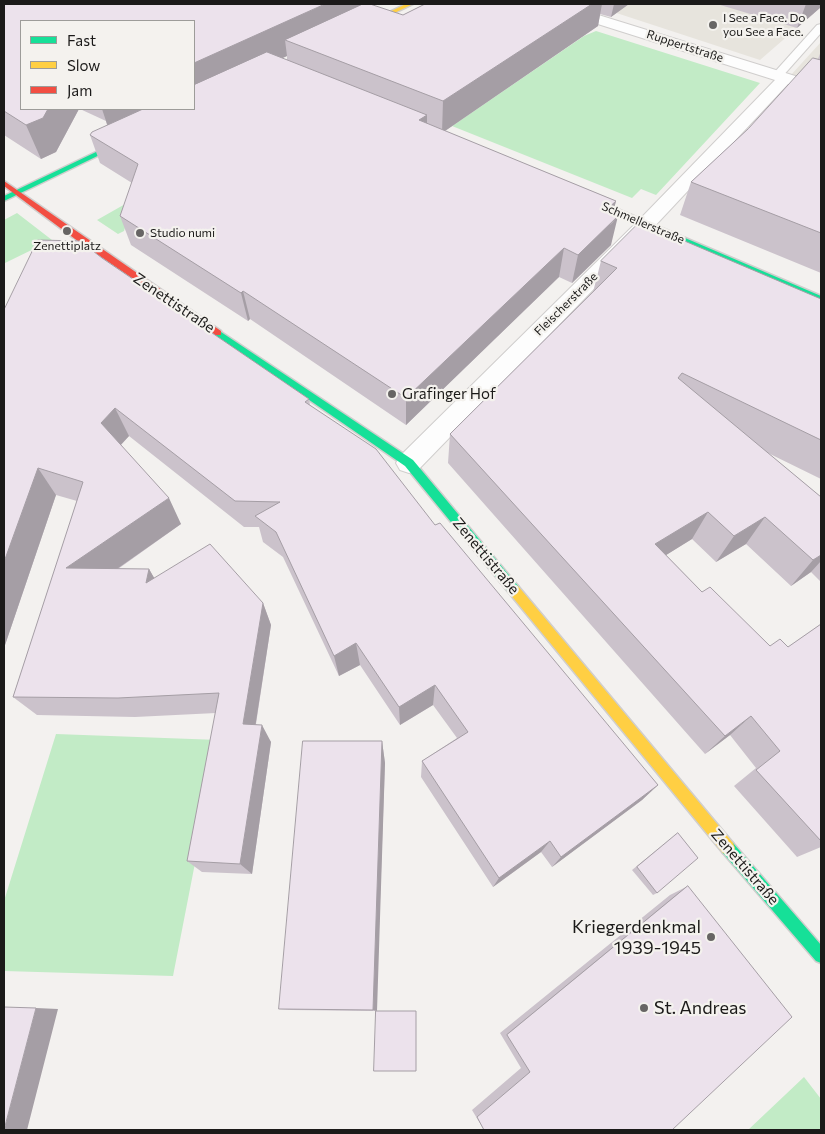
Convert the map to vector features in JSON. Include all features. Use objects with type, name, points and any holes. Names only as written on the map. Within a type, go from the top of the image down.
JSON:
[{"type":"street","points":[[346,34],[410,4]]},
{"type":"street","name":"Ruppertstraße","points":[[549,4],[821,89]]},
{"type":"street","name":"Fleischerstraße","points":[[409,463],[646,224],[781,77]]},
{"type":"street","points":[[4,199],[190,110]]},
{"type":"street","points":[[4,184],[78,237],[56,249]]},
{"type":"street","name":"Schmellerstraße","points":[[564,191],[821,299]]},
{"type":"street","name":"Zenettistraße","points":[[78,237],[409,463],[729,849],[821,956]]},
{"type":"lane","points":[[781,77],[821,27]]},
{"type":"shaded area","points":[[589,4],[821,4],[821,7],[760,60]]},
{"type":"shaded area","points":[[821,42],[821,86],[790,76]]},
{"type":"green space","points":[[596,31],[760,83],[656,195],[641,189],[632,198],[452,126],[584,36]]},
{"type":"green space","points":[[134,199],[124,231],[118,234],[97,220]]},
{"type":"green space","points":[[17,213],[52,240],[5,263],[4,220]]},
{"type":"green space","points":[[56,734],[219,740],[173,976],[4,971],[4,901]]},
{"type":"green space","points":[[804,1077],[821,1099],[821,1130],[748,1130]]},
{"type":"building","points":[[4,4],[325,4],[195,63],[195,20],[20,20],[20,110],[47,110],[43,118],[26,125],[4,111]]},
{"type":"building","points":[[363,4],[370,4],[403,15],[425,4],[592,4],[443,101],[285,40]]},
{"type":"building","points":[[267,52],[427,115],[419,120],[616,201],[605,211],[618,216],[578,255],[564,248],[406,398],[243,291],[241,293],[120,216],[138,164],[90,135],[92,132],[141,110],[195,110],[195,85]]},
{"type":"building","points":[[813,58],[821,60],[821,233],[691,182],[748,129]]},
{"type":"building","points":[[640,222],[821,299],[821,440],[682,373],[678,378],[821,497],[821,555],[813,560],[765,517],[734,536],[708,512],[655,544],[702,592],[710,587],[770,646],[780,639],[788,647],[821,624],[821,841],[756,770],[780,751],[751,716],[725,736],[450,434],[617,268],[601,261]]},
{"type":"building","points":[[38,240],[80,241],[309,399],[305,402],[376,449],[435,525],[440,523],[658,785],[561,857],[550,841],[499,878],[422,761],[468,732],[435,685],[399,707],[356,643],[334,656],[276,532],[255,516],[280,502],[235,501],[115,408],[101,423],[169,498],[66,568],[149,569],[146,583],[210,544],[263,603],[243,724],[262,725],[240,864],[187,861],[219,693],[118,698],[13,697],[83,482],[38,468],[4,562],[4,310]]},
{"type":"building","points":[[303,741],[382,741],[373,1010],[279,1009]]},
{"type":"building","points":[[678,833],[698,858],[657,893],[637,867]]},
{"type":"building","name":"St. Andreas","points":[[688,886],[792,1017],[672,1130],[484,1130],[477,1117],[530,1072],[507,1035]]},
{"type":"building","points":[[4,1007],[36,1008],[4,1130]]},
{"type":"building","points":[[376,1011],[416,1011],[416,1071],[374,1071]]},
{"type":"traffic: fast","points":[[4,199],[189,110]]},
{"type":"traffic: fast","points":[[579,196],[821,299]]},
{"type":"traffic: fast","points":[[218,333],[409,463],[514,590]]},
{"type":"traffic: fast","points":[[728,848],[821,956]]},
{"type":"traffic: slow","points":[[359,28],[410,4]]},
{"type":"traffic: slow","points":[[514,590],[728,848]]},
{"type":"traffic: jam","points":[[4,183],[78,237],[218,333]]},
{"type":"place","name":"I See a Face. Do you See a Face.","points":[[713,25]]},
{"type":"place","name":"Zenettiplatz","points":[[67,231]]},
{"type":"place","name":"Studio numi","points":[[140,233]]},
{"type":"place","name":"Grafinger Hof","points":[[392,394]]},
{"type":"place","name":"Kriegerdenkmal 1939-1945","points":[[711,937]]},
{"type":"place","name":"St. Andreas","points":[[644,1008]]}]
